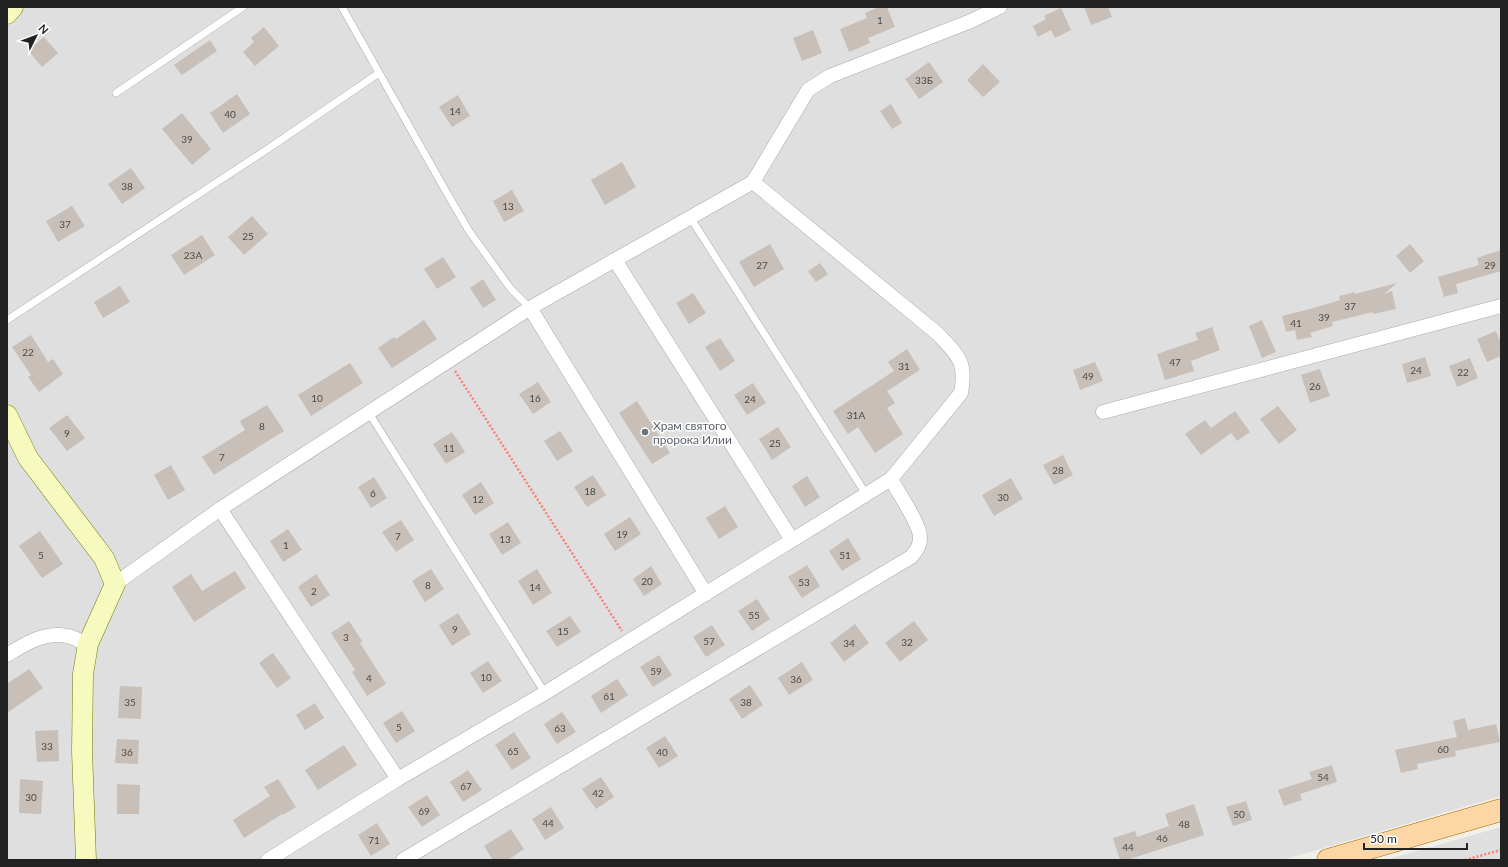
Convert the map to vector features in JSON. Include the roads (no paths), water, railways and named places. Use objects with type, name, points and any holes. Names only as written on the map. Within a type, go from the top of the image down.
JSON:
[{"type":"main road","points":[[1328,860],[1501,810]]},
{"type":"street","points":[[7,14],[12,7]]},
{"type":"street","points":[[86,860],[82,751],[83,674],[88,644],[115,584],[220,509],[530,308],[752,182],[808,90],[830,76],[971,21],[1000,7]]},
{"type":"street","points":[[268,860],[398,779],[545,693],[890,479],[961,393],[964,378],[961,360],[938,334],[752,182]]},
{"type":"street","points":[[615,260],[792,540]]},
{"type":"street","points":[[1103,412],[1501,306]]},
{"type":"street","points":[[530,308],[706,594]]},
{"type":"street","points":[[7,415],[28,458],[104,558],[115,584]]},
{"type":"street","points":[[403,860],[911,557],[919,547],[921,536],[916,523],[890,479]]},
{"type":"street","points":[[220,509],[398,779]]},
{"type":"street","points":[[7,655],[31,640],[51,635],[68,636],[88,644]]},
{"type":"lane","points":[[116,93],[244,7]]},
{"type":"lane","points":[[342,7],[469,231],[511,289],[530,308]]},
{"type":"lane","points":[[7,320],[266,150],[379,73]]},
{"type":"lane","points":[[690,217],[866,494]]},
{"type":"lane","points":[[369,413],[545,693]]},
{"type":"place","name":"Храм святого пророка Илии","points":[[645,432]]}]
